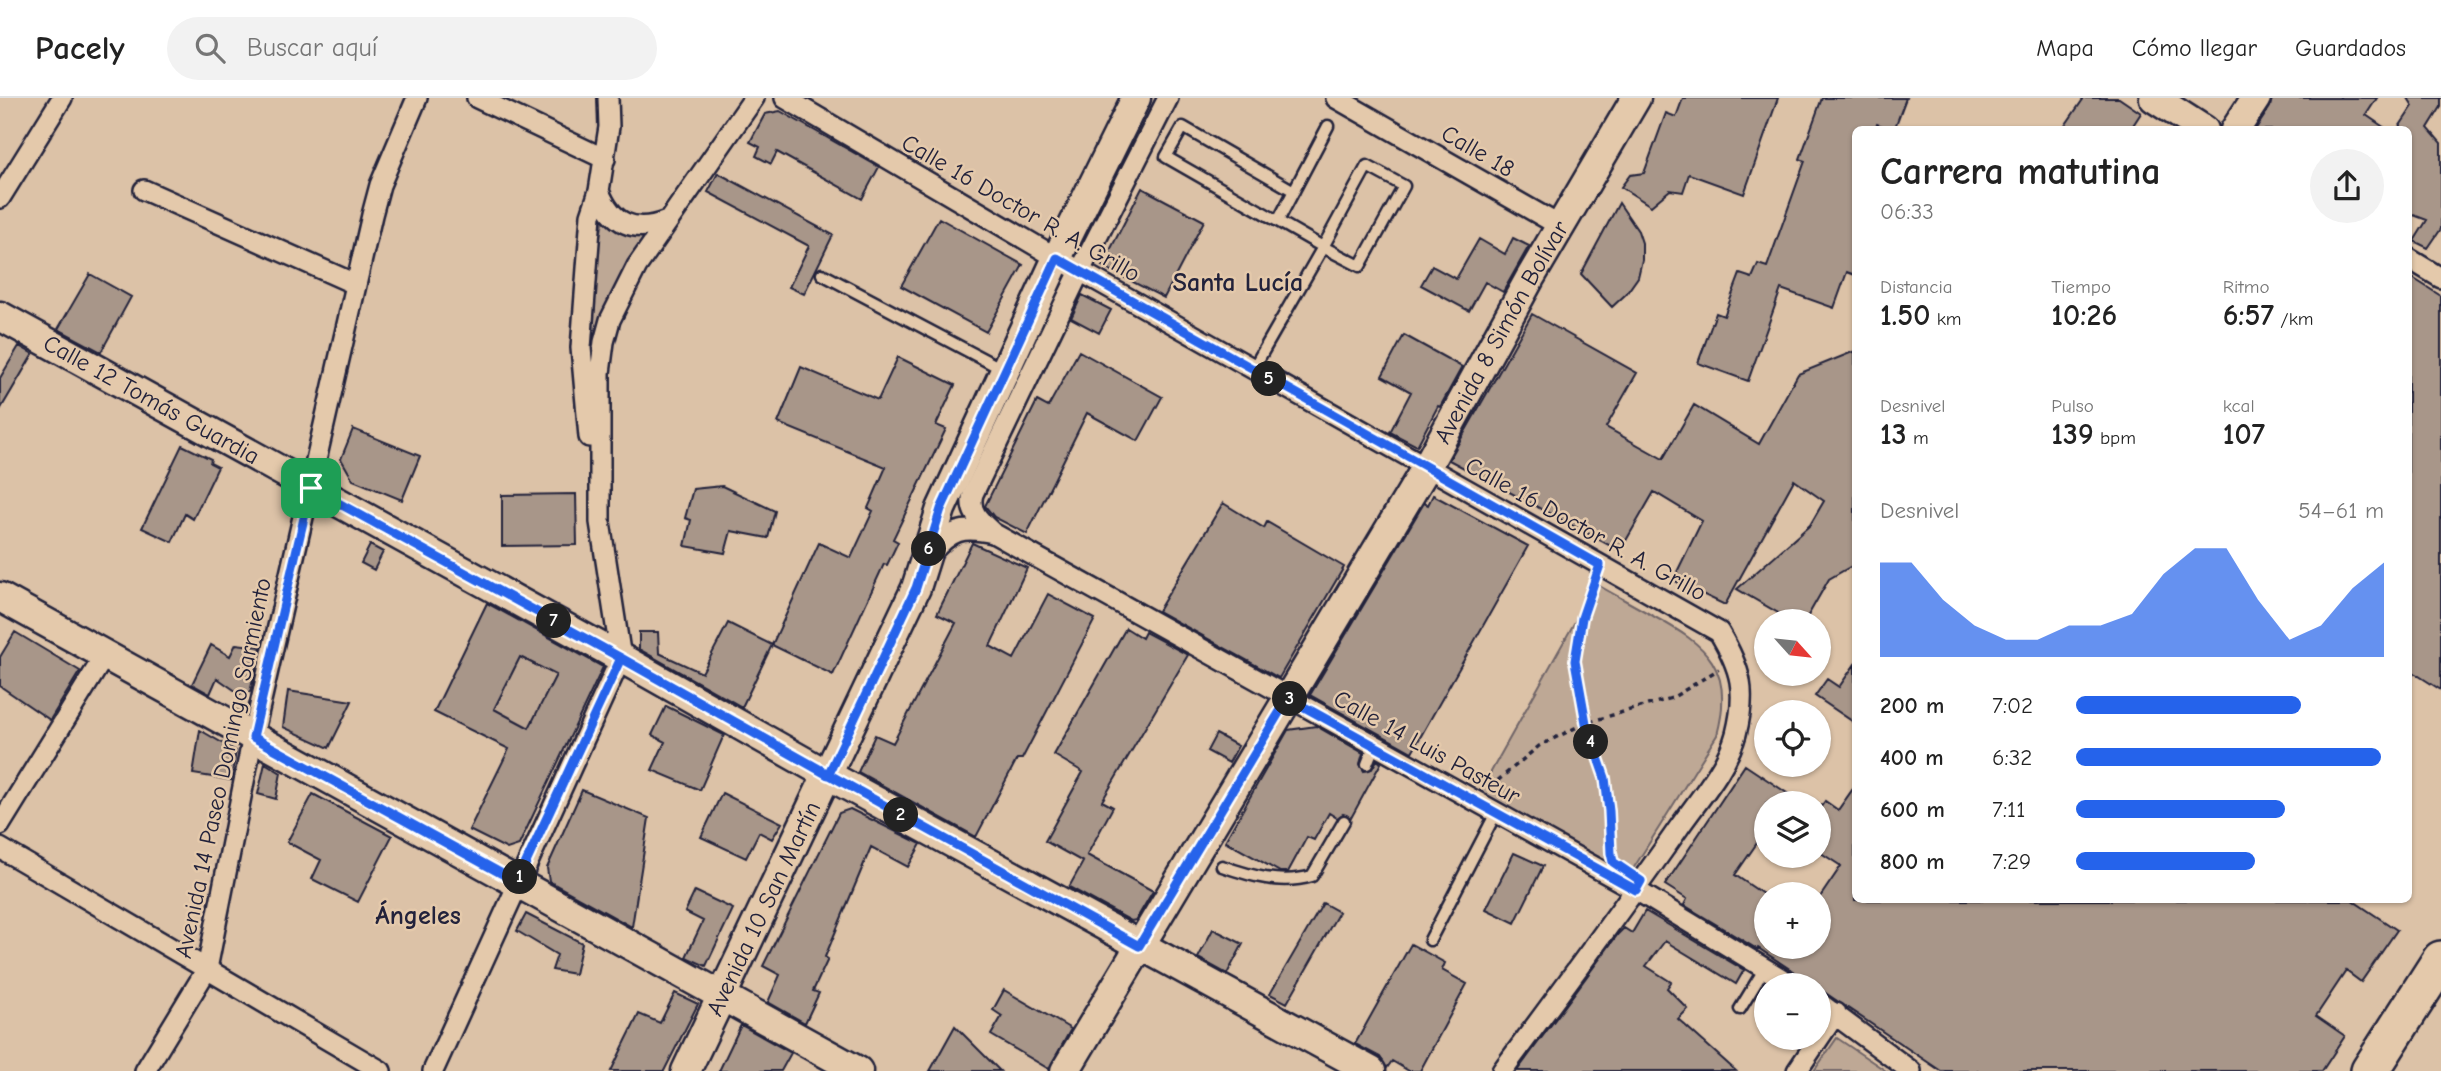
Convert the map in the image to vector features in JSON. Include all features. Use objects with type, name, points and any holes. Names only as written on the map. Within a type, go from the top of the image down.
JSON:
[{"type":"highway","points":[[2370,1071],[2441,960]]},
{"type":"street","points":[[0,198],[62,98]]},
{"type":"street","name":"Avenida 14 Paseo Domingo Sarmiento","points":[[145,1071],[206,969],[253,737],[355,284],[380,185],[417,98]]},
{"type":"street","points":[[477,98],[605,159]]},
{"type":"street","points":[[433,1071],[621,658],[600,522],[580,348],[592,215],[599,191],[609,127],[608,98]]},
{"type":"street","points":[[600,522],[600,373],[604,342],[619,299],[667,221],[754,98]]},
{"type":"street","name":"Calle 16 Doctor R. A. Grillo","points":[[785,98],[1069,264],[1719,632],[1735,658]]},
{"type":"street","name":"Avenida 10 San Martín","points":[[993,533],[972,509],[973,494],[1136,98]]},
{"type":"street","name":"Avenida 10 San Martín","points":[[686,1071],[916,588],[941,509],[1004,370],[1168,98]]},
{"type":"street","name":"Calle 18","points":[[1336,98],[1560,226]]},
{"type":"street","name":"Avenida 8 Simón Bolívar","points":[[1065,1071],[1426,468],[1560,226],[1636,98]]},
{"type":"street","points":[[2154,98],[2198,126]]},
{"type":"street","points":[[2238,126],[2256,98]]},
{"type":"street","points":[[144,190],[355,284]]},
{"type":"street","points":[[599,191],[604,205],[613,216],[625,224],[639,227],[667,221]]},
{"type":"street","points":[[2412,260],[2441,278]]},
{"type":"street","name":"Calle 12 Tomás Guardia","points":[[0,316],[828,775],[1371,1071]]},
{"type":"street","name":"Calle 14 Luis Pasteur","points":[[926,558],[950,533],[976,529],[993,533],[1288,698],[1370,755],[1477,803],[1638,886],[1773,973]]},
{"type":"street","points":[[0,597],[858,1071]]},
{"type":"street","points":[[0,825],[105,655]]},
{"type":"street","points":[[1502,1071],[1638,886],[1724,763],[1736,736],[1742,703],[1741,680],[1735,658]]},
{"type":"street","points":[[0,848],[381,1071]]},
{"type":"street","points":[[1831,1010],[1911,1071]]},
{"type":"street","points":[[1797,1071],[1836,1013]]},
{"type":"lane","points":[[1278,221],[1328,126]]},
{"type":"lane","points":[[1253,369],[1322,247],[1367,166],[1404,186],[1360,266],[1322,247],[1166,157],[1183,127],[1294,191]]},
{"type":"lane","points":[[822,274],[1004,370]]},
{"type":"lane","points":[[1430,940],[1496,813]]},
{"type":"lane","points":[[1222,866],[1254,877],[1292,880],[1312,876],[1344,821]]},
{"type":"lane","points":[[1740,1009],[1765,968]]},
{"type":"path","points":[[1600,565],[1582,618],[1575,661],[1586,723],[1605,778],[1613,862],[1638,886]]},
{"type":"path","points":[[1477,803],[1494,783],[1539,746],[1586,723],[1672,698],[1735,658]]},
{"type":"shaded area","points":[[604,218],[651,232],[602,313],[595,342],[591,341],[593,271]]},
{"type":"shaded area","points":[[1596,584],[1672,627],[1702,649],[1719,676],[1722,693],[1722,712],[1717,735],[1628,877],[1478,795]]},
{"type":"shaded area","points":[[520,657],[556,675],[530,728],[494,709]]},
{"type":"shaded area","points":[[1837,1038],[1886,1071],[1814,1071]]},
{"type":"building","points":[[1683,98],[1778,98],[1744,194],[1689,174],[1683,192],[1670,190],[1651,206],[1621,187],[1630,175],[1644,173],[1666,113],[1676,117]]},
{"type":"building","points":[[1822,98],[1906,98],[1896,126],[1852,126],[1852,274],[1847,272],[1834,308],[1781,289],[1748,381],[1698,363],[1716,313],[1724,316],[1740,274],[1752,278],[1758,264],[1767,267],[1805,161],[1800,159]]},
{"type":"building","points":[[2084,98],[2119,98],[2141,113],[2133,126],[2065,126]]},
{"type":"building","points":[[2272,98],[2377,98],[2366,115],[2382,126],[2258,126],[2270,107]]},
{"type":"building","points":[[2408,98],[2441,98],[2441,107],[2428,128],[2441,143],[2441,229],[2428,248],[2414,241],[2427,220],[2412,214],[2412,126],[2400,126],[2413,106]]},
{"type":"building","points":[[780,111],[879,167],[862,199],[777,152],[771,164],[756,156],[760,147],[750,142],[765,114]]},
{"type":"building","points":[[718,173],[833,235],[804,294],[789,287],[809,246],[708,192]]},
{"type":"building","points":[[1142,188],[1204,221],[1164,298],[1102,266]]},
{"type":"building","points":[[1619,203],[1638,231],[1642,243],[1642,260],[1638,277],[1612,307],[1581,274]]},
{"type":"building","points":[[939,218],[1023,265],[986,332],[901,286]]},
{"type":"building","points":[[1513,238],[1529,246],[1503,292],[1485,282],[1469,311],[1421,285],[1432,266],[1456,279],[1479,239],[1505,254]]},
{"type":"building","points":[[90,274],[131,297],[101,352],[58,329]]},
{"type":"building","points":[[2412,278],[2441,296],[2441,690],[2412,672]]},
{"type":"building","points":[[1082,295],[1111,310],[1099,333],[1071,318]]},
{"type":"building","points":[[1532,314],[1637,373],[1606,427],[1663,459],[1694,405],[1759,444],[1798,374],[1852,352],[1852,566],[1829,579],[1812,609],[1771,609],[1737,589],[1810,525],[1824,501],[1794,480],[1725,605],[1673,580],[1702,521],[1654,492],[1620,551],[1449,460]]},
{"type":"building","points":[[1404,335],[1462,367],[1417,446],[1390,432],[1411,392],[1382,376]]},
{"type":"building","points":[[19,346],[33,354],[0,410],[0,378]]},
{"type":"building","points":[[1079,351],[1162,397],[1138,441],[1087,413],[1027,534],[994,517],[985,506],[1037,401],[1048,407]]},
{"type":"building","points":[[898,357],[955,385],[936,425],[946,429],[893,539],[898,542],[887,565],[884,564],[833,675],[772,645],[819,543],[851,558],[873,511],[868,508],[886,467],[778,423],[801,367],[878,400]]},
{"type":"building","points":[[353,429],[420,456],[402,500],[353,480],[341,459]]},
{"type":"building","points":[[182,445],[211,459],[210,463],[218,467],[193,519],[185,514],[172,542],[142,528]]},
{"type":"building","points":[[722,486],[775,511],[768,538],[731,531],[725,553],[685,546],[691,520],[685,518],[693,489]]},
{"type":"building","points":[[576,494],[577,545],[502,546],[502,495]]},
{"type":"building","points":[[1433,495],[1528,546],[1412,752],[1310,695],[1424,503],[1428,505]]},
{"type":"building","points":[[1223,503],[1264,528],[1267,522],[1344,567],[1279,678],[1158,611]]},
{"type":"building","points":[[972,543],[1027,568],[990,646],[1014,659],[1048,594],[1095,619],[1022,759],[1017,759],[976,837],[858,772],[875,735],[893,743],[956,623],[937,614]]},
{"type":"building","points":[[370,545],[383,552],[374,570],[361,563]]},
{"type":"building","points":[[487,603],[603,667],[519,845],[507,849],[469,830],[509,749],[434,712]],"holes":[[[520,657],[556,675],[529,728],[494,709]]]},
{"type":"building","points":[[728,623],[772,645],[742,707],[639,649],[639,632],[658,632],[659,653],[702,673]]},
{"type":"building","points":[[1126,628],[1142,638],[1145,632],[1188,655],[1102,801],[1113,807],[1087,855],[1153,891],[1136,920],[1131,921],[1069,887],[1083,862],[1045,841],[1083,772],[1054,755]]},
{"type":"building","points":[[15,632],[80,671],[50,720],[0,686],[0,657]]},
{"type":"building","points":[[236,644],[261,647],[250,692],[240,694],[217,678],[210,694],[192,684],[211,645],[230,656]]},
{"type":"building","points":[[1852,668],[1852,721],[1831,707],[1831,700],[1821,700],[1815,696],[1822,686],[1831,686],[1831,682],[1839,687]]},
{"type":"building","points":[[288,691],[352,701],[329,748],[283,727]]},
{"type":"building","points":[[666,706],[724,735],[700,790],[652,770],[665,742],[652,735]]},
{"type":"building","points":[[1316,726],[1363,753],[1360,764],[1364,771],[1372,769],[1377,760],[1381,763],[1351,818],[1343,814],[1337,818],[1329,813],[1314,840],[1307,837],[1288,872],[1280,872],[1225,841],[1288,730]]},
{"type":"building","points":[[200,730],[236,751],[231,780],[193,774]]},
{"type":"building","points":[[1216,734],[1238,746],[1229,763],[1207,751]]},
{"type":"building","points":[[265,763],[281,773],[276,799],[258,794]]},
{"type":"building","points":[[1745,765],[1754,771],[1754,777],[1763,777],[1784,791],[1754,791],[1754,847],[1735,875],[1754,888],[1754,947],[1684,905],[1687,899],[1665,885]]},
{"type":"building","points":[[582,790],[649,818],[632,927],[549,881],[547,868]]},
{"type":"building","points":[[1852,790],[1852,903],[2356,903],[2397,930],[2361,982],[2346,971],[2316,1016],[2345,1036],[2322,1071],[1941,1071],[1831,997],[1831,973],[1796,973],[1775,959],[1831,959],[1830,882],[1841,866],[1831,859],[1831,805],[1838,810]]},
{"type":"building","points":[[722,793],[782,823],[772,839],[759,832],[746,858],[701,837]]},
{"type":"building","points":[[313,794],[392,836],[358,902],[312,879],[321,860],[287,842]]},
{"type":"building","points":[[850,809],[921,844],[908,867],[871,847],[825,957],[828,959],[813,991],[819,993],[805,1023],[768,1002],[780,975],[763,966],[839,813]]},
{"type":"building","points":[[1514,853],[1543,866],[1515,923],[1486,909]]},
{"type":"building","points":[[695,891],[733,909],[706,966],[686,957],[703,921],[685,912]]},
{"type":"building","points":[[1323,903],[1339,912],[1287,1003],[1270,994]]},
{"type":"building","points":[[1645,911],[1744,970],[1736,984],[1665,941],[1646,966],[1671,982],[1667,988],[1688,1009],[1678,1019],[1736,1071],[1517,1071],[1618,934],[1624,928],[1632,933]]},
{"type":"building","points":[[526,914],[582,943],[575,974],[552,970],[557,955],[517,931]]},
{"type":"building","points":[[1213,929],[1243,944],[1227,974],[1198,958]]},
{"type":"building","points":[[1411,944],[1445,963],[1442,970],[1467,984],[1420,1071],[1409,1071],[1392,1061],[1387,1068],[1380,1057],[1355,1044]]},
{"type":"building","points":[[1004,990],[1071,1029],[1049,1069],[991,1035],[1002,1016],[993,1010]]},
{"type":"building","points":[[675,993],[698,1004],[664,1071],[611,1071],[639,1014],[660,1023]]},
{"type":"building","points":[[741,1025],[791,1053],[781,1071],[719,1071]]},
{"type":"building","points":[[955,1026],[1000,1071],[930,1071]]},
{"type":"district","name":"Santa Lucía","points":[[1238,283]]},
{"type":"district","name":"Ángeles","points":[[418,916]]},
{"type":"route","points":[[311,488],[253,737],[517,882],[621,658],[759,736],[828,775],[1139,946],[1288,698],[1636,890],[1641,881],[1613,862],[1605,778],[1586,723],[1575,661],[1582,618],[1600,565],[1057,258],[941,509],[916,588],[828,775],[621,658],[311,488]]}]
